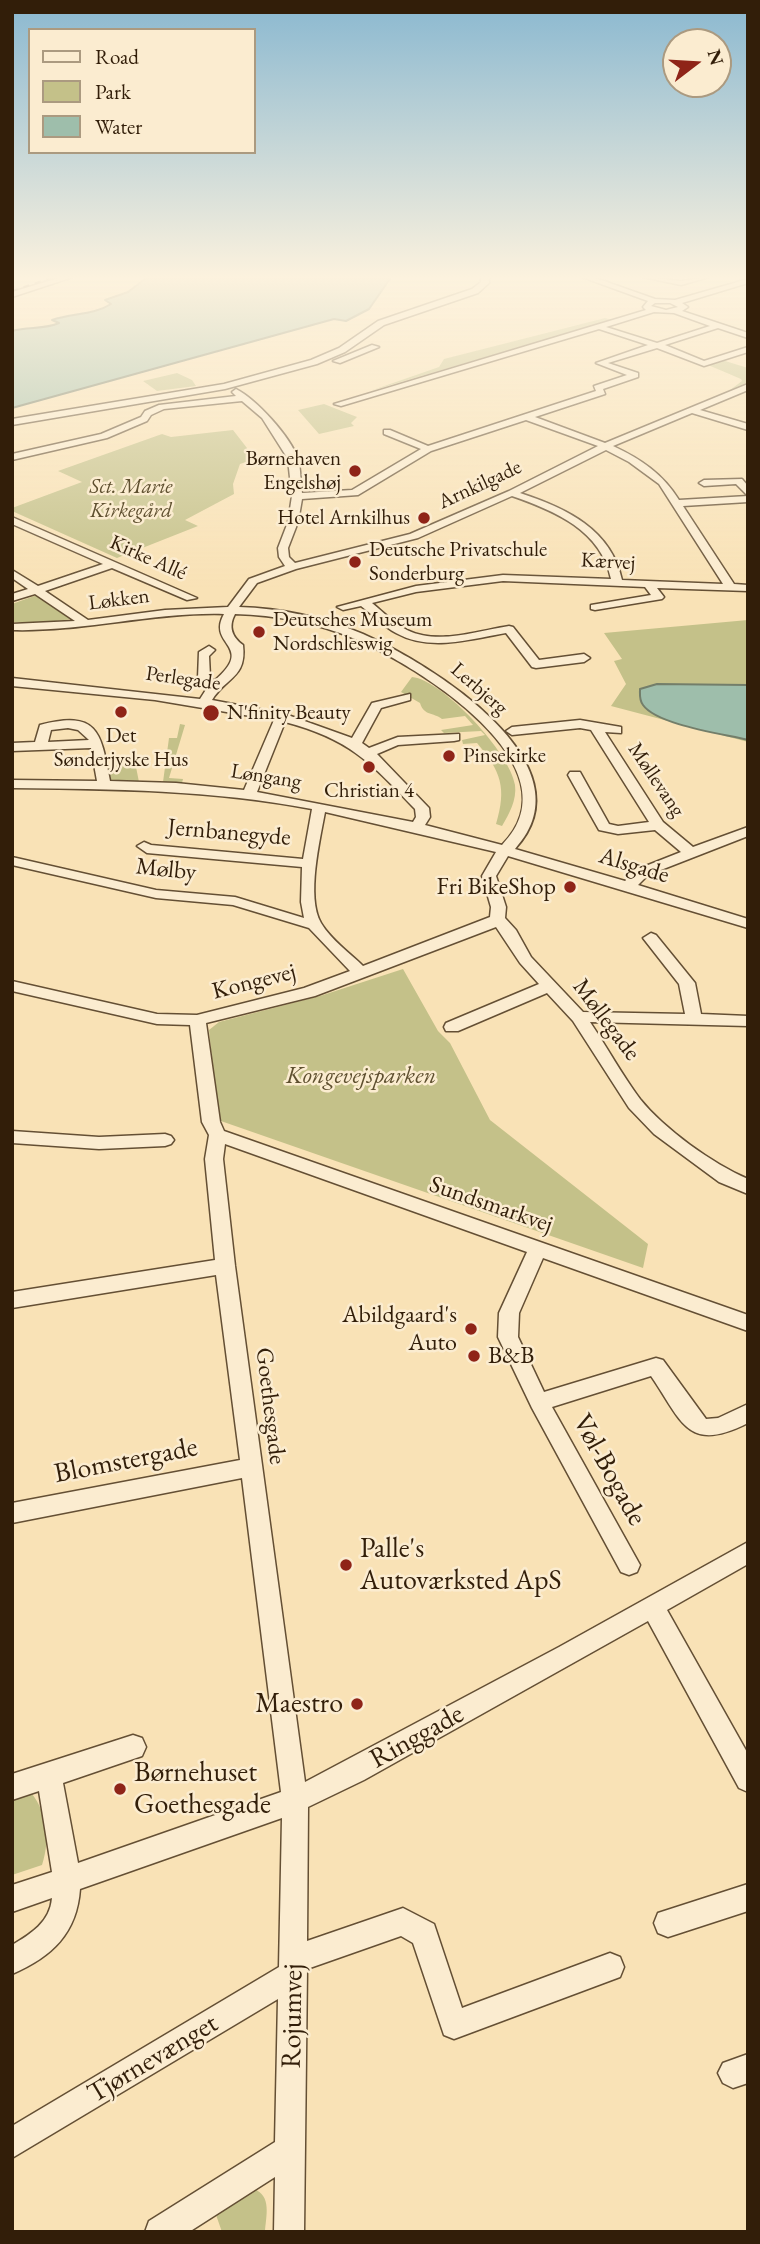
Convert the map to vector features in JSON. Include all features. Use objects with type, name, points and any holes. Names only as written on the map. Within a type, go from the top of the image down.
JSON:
[{"type":"street","points":[[12,422],[248,381]]},
{"type":"street","points":[[338,404],[412,381]]},
{"type":"street","points":[[297,496],[355,493],[428,449],[602,392],[597,388],[617,381]]},
{"type":"street","points":[[225,386],[246,398],[265,416],[287,446],[296,471],[297,496],[293,522],[283,548],[284,557],[292,567]]},
{"type":"street","name":"Arnkilgade","points":[[232,611],[253,581],[292,567],[414,536],[512,493],[604,446],[748,387]]},
{"type":"street","points":[[12,457],[104,436],[144,419],[148,413],[162,407],[246,398]]},
{"type":"street","points":[[692,410],[748,427]]},
{"type":"street","points":[[12,433],[74,414],[71,412]]},
{"type":"street","points":[[526,416],[604,446],[646,467],[663,482],[731,587]]},
{"type":"street","points":[[387,432],[428,449]]},
{"type":"street","points":[[704,482],[739,481],[748,493]]},
{"type":"street","points":[[512,493],[558,511],[589,531],[610,554],[616,567],[617,582]]},
{"type":"street","points":[[677,503],[748,499]]},
{"type":"street","name":"Kirke Allé","points":[[12,520],[191,598]]},
{"type":"street","points":[[12,598],[112,564]]},
{"type":"street","points":[[12,573],[86,624]]},
{"type":"street","name":"Kærvej","points":[[344,607],[416,589],[477,579],[534,577],[748,588]]},
{"type":"street","points":[[595,607],[659,597],[648,583]]},
{"type":"street","points":[[364,603],[391,625],[413,637],[437,639],[509,629],[536,664],[584,658]]},
{"type":"street","points":[[204,702],[214,688],[233,675],[237,662],[235,645],[226,632],[225,622],[232,611]]},
{"type":"street","name":"Løkken","points":[[12,627],[86,624],[176,612],[232,611]]},
{"type":"street","name":"Lerbjerg","points":[[232,611],[284,615],[321,622],[355,634],[387,648],[431,675],[466,703],[509,746],[524,769],[528,781],[530,794],[526,820],[508,850]]},
{"type":"street","points":[[209,650],[203,655],[204,678],[214,688]]},
{"type":"street","name":"Perlegade","points":[[12,682],[204,702],[281,717],[318,728],[369,754],[422,808],[423,817],[417,826]]},
{"type":"street","points":[[354,744],[376,706],[406,698]]},
{"type":"street","points":[[249,794],[281,717]]},
{"type":"street","points":[[40,746],[45,728],[62,724],[85,727],[96,736],[104,785]]},
{"type":"street","points":[[512,731],[580,724],[616,730]]},
{"type":"street","name":"Møllevang","points":[[594,725],[659,825],[690,852]]},
{"type":"street","points":[[369,754],[377,746],[396,742],[454,737]]},
{"type":"street","points":[[13,740],[40,746],[97,744]]},
{"type":"street","points":[[575,775],[604,827],[618,830],[659,825]]},
{"type":"street","name":"Løngang","points":[[12,784],[104,785],[249,794],[417,826],[508,850]]},
{"type":"street","points":[[319,807],[308,908],[313,924],[361,973]]},
{"type":"street","points":[[629,888],[634,878],[643,872],[690,852],[745,834]]},
{"type":"street","name":"Jernbanegyde","points":[[144,846],[147,849],[311,863]]},
{"type":"street","name":"Alsgade","points":[[508,850],[748,924]]},
{"type":"street","name":"Møllegade","points":[[508,850],[492,866],[488,882],[499,908],[497,919],[508,930],[525,960],[579,1017],[635,1104],[660,1130],[725,1177],[748,1187]]},
{"type":"street","name":"Mølby","points":[[12,861],[144,892],[235,901],[298,922],[313,924]]},
{"type":"street","name":"Kongevej","points":[[12,986],[157,1019],[197,1020],[309,992],[490,924],[497,919]]},
{"type":"street","points":[[651,938],[687,982],[694,1019]]},
{"type":"street","points":[[452,1027],[549,986]]},
{"type":"street","points":[[579,1017],[748,1021]]},
{"type":"street","name":"Goethesgade","points":[[197,1020],[211,1122],[218,1135],[214,1159],[225,1266],[295,1800]]},
{"type":"street","name":"Sundsmarkvej","points":[[218,1135],[748,1322]]},
{"type":"street","points":[[12,1137],[99,1143],[165,1139]]},
{"type":"street","name":"Vøl-Bogade","points":[[538,1248],[509,1313],[508,1337],[539,1402],[629,1565]]},
{"type":"street","points":[[12,1300],[225,1266]]},
{"type":"street","name":"Vøl-Bogade","points":[[539,1402],[656,1366],[695,1423],[702,1428],[711,1429],[748,1413]]},
{"type":"street","name":"Blomstergade","points":[[12,1513],[252,1467]]},
{"type":"street","name":"Ringgade","points":[[12,1899],[295,1800],[367,1764],[748,1552]]},
{"type":"street","points":[[653,1607],[748,1779]]},
{"type":"street","points":[[12,1787],[133,1747]]},
{"type":"street","points":[[12,1960],[40,1945],[61,1919],[67,1881],[49,1775]]},
{"type":"street","name":"Rojumvej","points":[[289,2232],[295,1800]]},
{"type":"street","points":[[668,1923],[748,1897]]},
{"type":"street","name":"Tjørnevænget","points":[[12,2143],[294,1966],[403,1922],[424,1934],[454,2025],[610,1966]]},
{"type":"street","points":[[160,2232],[290,2150]]},
{"type":"green space","points":[[143,381],[192,381],[196,386],[157,391]]},
{"type":"green space","points":[[742,381],[748,382],[730,390]]},
{"type":"green space","points":[[324,404],[357,417],[351,423],[354,426],[319,434],[298,410]]},
{"type":"green space","name":"Sct. Marie Kirkegård","points":[[233,430],[247,448],[246,462],[240,464],[233,484],[234,494],[185,520],[198,526],[117,558],[12,511],[12,508],[82,482],[58,471],[162,434],[171,437]]},
{"type":"green space","points":[[37,595],[72,619],[40,623],[12,622],[12,604]]},
{"type":"green space","points":[[748,620],[748,742],[611,706],[626,684],[614,661],[622,659],[604,633]]},
{"type":"green space","points":[[412,677],[425,681],[457,704],[474,720],[502,755],[511,772],[515,796],[502,826],[496,824],[501,790],[500,780],[492,762],[477,743],[463,744],[462,740],[485,735],[481,731],[444,733],[441,730],[473,725],[465,716],[442,719],[426,712],[420,703],[401,692]]},
{"type":"green space","points":[[180,724],[185,725],[169,778],[183,779],[182,783],[163,782],[169,738],[177,738]]},
{"type":"green space","points":[[135,762],[139,782],[111,780],[108,767]]},
{"type":"green space","name":"Kongevejsparken","points":[[403,969],[438,1031],[450,1043],[490,1120],[648,1244],[643,1268],[218,1120],[209,1030],[219,1022],[320,996]]},
{"type":"green space","points":[[28,1789],[39,1806],[46,1825],[45,1855],[42,1865],[12,1875],[12,1794]]},
{"type":"green space","points":[[254,2189],[260,2192],[266,2201],[265,2232],[222,2232],[215,2212]]},
{"type":"water","points":[[12,381],[111,381],[12,408]]},
{"type":"water","points":[[657,684],[748,685],[748,740],[676,723],[651,712],[641,701],[640,689]]},
{"type":"place","name":"Børnehaven Engelshøj","points":[[355,471]]},
{"type":"place","name":"Hotel Arnkilhus","points":[[424,518]]},
{"type":"place","name":"Deutsche Privatschule Sonderburg","points":[[355,562]]},
{"type":"place","name":"Deutsches Museum Nordschleswig","points":[[259,632]]},
{"type":"place","name":"Det Sønderjyske Hus","points":[[121,712]]},
{"type":"place","name":"N'finity Beauty","points":[[211,713]]},
{"type":"place","name":"Pinsekirke","points":[[449,756]]},
{"type":"place","name":"Christian 4","points":[[369,767]]},
{"type":"place","name":"Fri BikeShop","points":[[570,887]]},
{"type":"place","name":"Abildgaard's Auto","points":[[471,1329]]},
{"type":"place","name":"B&B","points":[[474,1356]]},
{"type":"place","name":"Palle's Autoværksted ApS","points":[[346,1565]]},
{"type":"place","name":"Maestro","points":[[357,1704]]},
{"type":"place","name":"Børnehuset Goethesgade","points":[[120,1789]]}]
